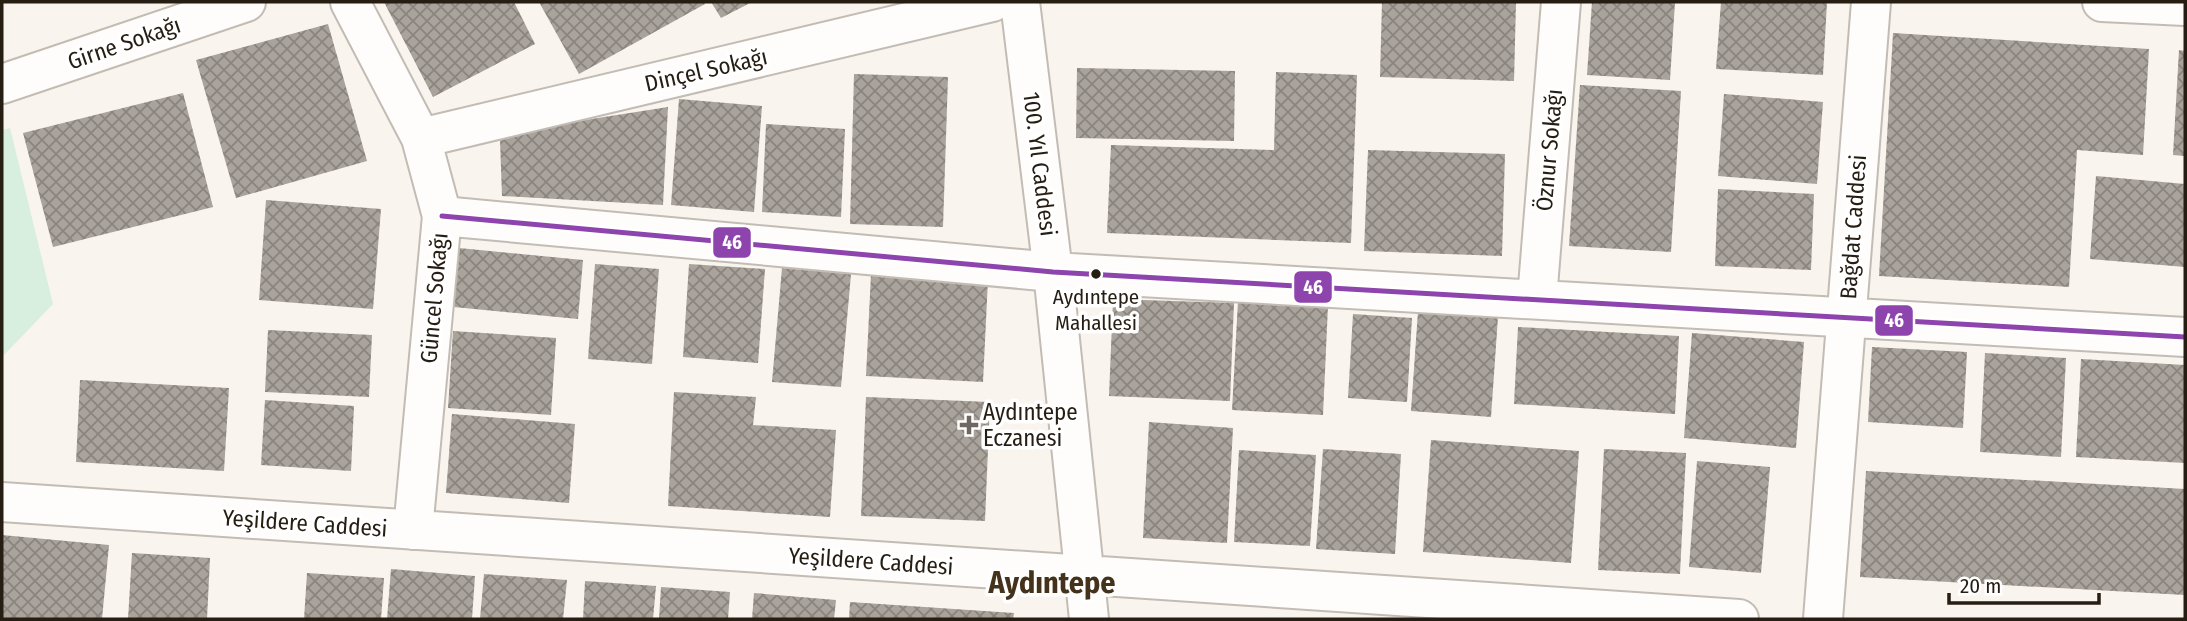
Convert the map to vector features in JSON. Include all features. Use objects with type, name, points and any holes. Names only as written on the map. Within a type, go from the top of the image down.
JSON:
[{"type":"street","name":"Girne Sokağı","points":[[2,84],[246,2]]},
{"type":"street","name":"Güncel Sokağı","points":[[350,2],[421,138],[442,216],[413,530]]},
{"type":"street","name":"Dinçel Sokağı","points":[[421,138],[992,2]]},
{"type":"street","name":"100. Yıl Caddesi","points":[[1020,2],[1053,272],[1089,619]]},
{"type":"street","name":"Öznur Sokağı","points":[[1536,299],[1561,2]]},
{"type":"street","name":"Bağdat Caddesi","points":[[1823,619],[1871,2]]},
{"type":"street","points":[[2102,2],[2185,6]]},
{"type":"street","points":[[442,216],[1053,272],[2185,337]]},
{"type":"street","name":"Yeşildere Caddesi","points":[[2,502],[1739,619]]},
{"type":"green space","points":[[10,128],[53,304],[2,357],[2,130]]},
{"type":"building","points":[[384,2],[514,2],[535,44],[433,97]]},
{"type":"building","points":[[539,2],[704,2],[705,4],[579,74]]},
{"type":"building","points":[[711,2],[752,2],[721,18]]},
{"type":"building","points":[[1382,2],[1516,2],[1514,81],[1380,77]]},
{"type":"building","points":[[1592,2],[1675,2],[1670,80],[1587,75]]},
{"type":"building","points":[[1721,2],[1827,2],[1823,75],[1716,69]]},
{"type":"building","points":[[328,24],[367,161],[236,198],[196,60]]},
{"type":"building","points":[[1893,33],[2149,49],[2143,155],[2077,150],[2069,287],[1879,276]]},
{"type":"building","points":[[2179,50],[2185,51],[2185,156],[2173,155]]},
{"type":"building","points":[[1077,68],[1235,71],[1234,141],[1076,138]]},
{"type":"building","points":[[1276,72],[1357,75],[1351,243],[1107,233],[1111,145],[1274,150]]},
{"type":"building","points":[[854,74],[948,77],[943,227],[850,224]]},
{"type":"building","points":[[1580,85],[1681,91],[1671,252],[1569,246]]},
{"type":"building","points":[[183,93],[213,207],[53,247],[23,133]]},
{"type":"building","points":[[1724,94],[1823,102],[1817,184],[1718,176]]},
{"type":"building","points":[[679,99],[762,106],[754,212],[671,205]]},
{"type":"building","points":[[668,107],[663,205],[502,196],[500,140],[566,123]]},
{"type":"building","points":[[766,124],[845,129],[841,217],[762,212]]},
{"type":"building","points":[[1368,150],[1505,154],[1502,256],[1364,251]]},
{"type":"building","points":[[2096,176],[2185,184],[2185,267],[2090,259]]},
{"type":"building","points":[[1718,189],[1814,194],[1811,270],[1715,266]]},
{"type":"building","points":[[266,200],[381,209],[373,309],[259,300]]},
{"type":"building","points":[[459,248],[583,260],[578,319],[454,307]]},
{"type":"building","points":[[595,264],[659,269],[652,364],[588,359]]},
{"type":"building","points":[[689,264],[765,269],[758,363],[683,357]]},
{"type":"building","points":[[782,268],[851,274],[841,387],[772,382]]},
{"type":"building","points":[[871,274],[988,280],[983,382],[866,376]]},
{"type":"building","points":[[1113,299],[1234,303],[1230,401],[1109,396]]},
{"type":"building","points":[[1238,301],[1328,306],[1323,415],[1232,410]]},
{"type":"building","points":[[1418,311],[1498,317],[1491,417],[1411,411]]},
{"type":"building","points":[[1353,314],[1412,318],[1407,402],[1348,398]]},
{"type":"building","points":[[1518,327],[1679,336],[1675,414],[1514,404]]},
{"type":"building","points":[[268,330],[372,335],[369,397],[265,392]]},
{"type":"building","points":[[453,331],[556,338],[551,415],[448,408]]},
{"type":"building","points":[[1692,333],[1804,342],[1796,448],[1684,438]]},
{"type":"building","points":[[1872,347],[1967,352],[1963,428],[1868,422]]},
{"type":"building","points":[[1985,353],[2066,358],[2061,457],[1980,452]]},
{"type":"building","points":[[2081,359],[2185,365],[2185,463],[2076,457]]},
{"type":"building","points":[[80,380],[229,388],[224,471],[76,462]]},
{"type":"building","points":[[674,392],[756,397],[753,425],[836,430],[830,517],[668,506]]},
{"type":"building","points":[[866,397],[990,402],[985,521],[861,516]]},
{"type":"building","points":[[265,400],[354,406],[351,471],[261,465]]},
{"type":"building","points":[[452,414],[575,424],[569,503],[446,493]]},
{"type":"building","points":[[1149,422],[1233,428],[1227,543],[1143,538]]},
{"type":"building","points":[[1431,440],[1579,451],[1571,563],[1423,552]]},
{"type":"building","points":[[1323,449],[1401,454],[1395,554],[1316,549]]},
{"type":"building","points":[[1604,449],[1686,453],[1680,574],[1598,570]]},
{"type":"building","points":[[1239,450],[1316,455],[1310,546],[1234,542]]},
{"type":"building","points":[[1697,461],[1770,467],[1761,573],[1689,567]]},
{"type":"building","points":[[1866,471],[2185,489],[2185,595],[1860,577]]},
{"type":"building","points":[[2,535],[109,545],[102,619],[2,619]]},
{"type":"building","points":[[132,553],[210,558],[207,619],[128,619]]},
{"type":"building","points":[[391,569],[475,576],[472,619],[387,619]]},
{"type":"building","points":[[307,573],[384,578],[381,619],[304,619]]},
{"type":"building","points":[[484,574],[567,580],[563,619],[480,619]]},
{"type":"building","points":[[585,581],[656,586],[653,619],[583,619]]},
{"type":"building","points":[[661,587],[730,592],[728,619],[659,619]]},
{"type":"building","points":[[754,593],[836,600],[834,619],[752,619]]},
{"type":"building","points":[[850,602],[1014,613],[1013,619],[849,619]]},
{"type":"transit line","name":"46","points":[[442,216],[1053,272],[2185,337]]},
{"type":"place","name":"Aydıntepe Mahallesi","points":[[1096,274]]},
{"type":"place","name":"Aydıntepe Eczanesi","points":[[969,425]]},
{"type":"district","name":"Aydıntepe","points":[[1052,583]]}]
